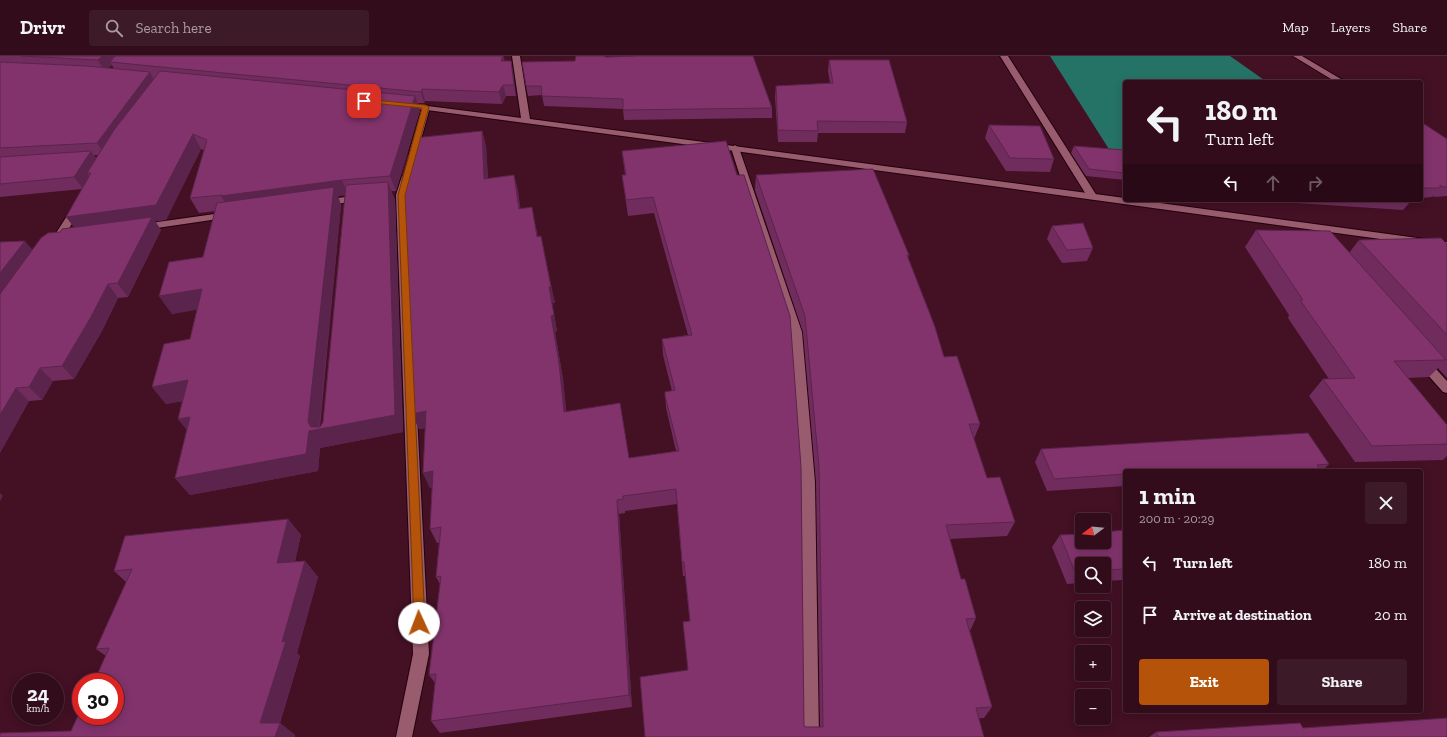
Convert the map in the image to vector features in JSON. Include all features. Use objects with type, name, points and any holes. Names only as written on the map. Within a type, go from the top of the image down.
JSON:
[{"type":"street","points":[[516,56],[526,120]]},
{"type":"street","points":[[1004,56],[1092,196]]},
{"type":"street","points":[[1297,56],[1339,80]]},
{"type":"street","points":[[394,104],[526,120],[1123,200]]},
{"type":"street","points":[[404,737],[421,654],[398,196],[426,107]]},
{"type":"street","points":[[735,148],[796,332],[808,482],[811,737]]},
{"type":"street","points":[[47,248],[58,239],[83,198]]},
{"type":"street","points":[[310,204],[347,203],[371,198]]},
{"type":"street","points":[[1136,202],[1447,245]]},
{"type":"street","points":[[135,228],[242,213]]},
{"type":"street","points":[[1305,225],[1315,237]]},
{"type":"street","points":[[58,239],[73,237]]},
{"type":"street","points":[[1417,354],[1447,389]]},
{"type":"shaded area","points":[[1050,56],[1230,56],[1264,80],[1123,80],[1123,155],[1112,154]]},
{"type":"building","points":[[21,56],[102,56],[98,60]]},
{"type":"building","points":[[115,56],[503,56],[501,61],[511,61],[514,85],[503,85],[499,92],[422,89],[421,92],[110,62]]},
{"type":"building","points":[[576,56],[753,56],[772,108],[623,110],[623,99],[542,96],[541,86],[526,86],[522,62],[575,61]]},
{"type":"building","points":[[829,60],[889,60],[907,122],[817,121],[818,131],[778,130],[776,86],[833,83]]},
{"type":"building","points":[[0,62],[87,66],[150,72],[97,143],[0,148]]},
{"type":"building","points":[[160,71],[415,96],[390,176],[342,180],[221,196],[222,195],[190,198],[207,140],[193,134],[156,205],[66,217],[91,173],[87,173],[114,130]]},
{"type":"building","points":[[1423,123],[1447,139],[1447,187],[1440,185],[1440,188],[1423,188]]},
{"type":"building","points":[[989,125],[1040,126],[1054,159],[1010,158]]},
{"type":"building","points":[[482,131],[484,179],[514,175],[519,209],[532,207],[537,237],[541,236],[551,287],[549,287],[554,315],[551,316],[559,363],[564,412],[620,403],[629,458],[679,451],[665,396],[665,392],[675,390],[662,339],[692,335],[653,197],[626,200],[622,175],[626,175],[622,151],[726,141],[737,175],[744,175],[790,316],[801,467],[804,726],[806,727],[823,727],[819,467],[805,316],[756,175],[873,169],[909,255],[907,255],[935,327],[944,357],[957,356],[980,424],[969,424],[987,478],[1000,477],[1015,522],[946,525],[961,579],[965,579],[976,618],[966,619],[992,707],[976,708],[984,737],[645,737],[640,677],[688,670],[683,622],[690,621],[684,562],[682,562],[676,489],[623,496],[623,499],[617,500],[629,695],[431,721],[436,674],[429,675],[441,576],[436,577],[441,527],[430,529],[433,471],[423,473],[426,411],[412,414],[402,179],[414,138]]},
{"type":"building","points":[[1074,146],[1123,150],[1123,173],[1089,169]]},
{"type":"building","points":[[91,151],[74,177],[0,184],[0,157]]},
{"type":"building","points":[[388,182],[395,415],[309,431],[306,454],[175,478],[190,417],[178,419],[188,380],[152,387],[164,344],[190,339],[202,289],[159,296],[169,262],[203,257],[217,203],[334,187],[308,422],[311,427],[320,427],[323,422],[346,185]]},
{"type":"building","points":[[152,217],[118,283],[108,284],[91,317],[62,366],[40,368],[29,387],[16,388],[0,415],[0,294],[41,238],[48,233],[60,232],[62,229]]},
{"type":"building","points":[[1083,223],[1093,248],[1067,250],[1052,226]]},
{"type":"building","points":[[1256,230],[1330,231],[1446,360],[1394,361],[1447,425],[1447,444],[1372,446],[1323,379],[1355,378],[1300,300],[1303,300]]},
{"type":"building","points":[[1441,238],[1447,244],[1447,335],[1359,240]]},
{"type":"building","points":[[25,241],[0,273],[0,242]]},
{"type":"building","points":[[1308,433],[1329,464],[1317,465],[1320,469],[1123,469],[1123,474],[1054,479],[1041,449]]},
{"type":"building","points":[[288,519],[277,563],[305,561],[282,642],[286,641],[260,723],[280,723],[275,737],[0,737],[0,733],[71,731],[74,725],[124,725],[124,673],[98,673],[109,648],[96,649],[132,569],[114,571],[125,536]]},
{"type":"building","points":[[1123,530],[1123,569],[1111,570],[1111,557],[1075,557],[1075,572],[1060,535],[1075,534],[1075,549],[1111,549],[1111,531]]},
{"type":"building","points":[[1447,718],[1447,737],[1158,737],[1156,732],[1300,723],[1303,728]]},
{"type":"route","points":[[364,101],[426,107],[401,195],[419,623]]}]
